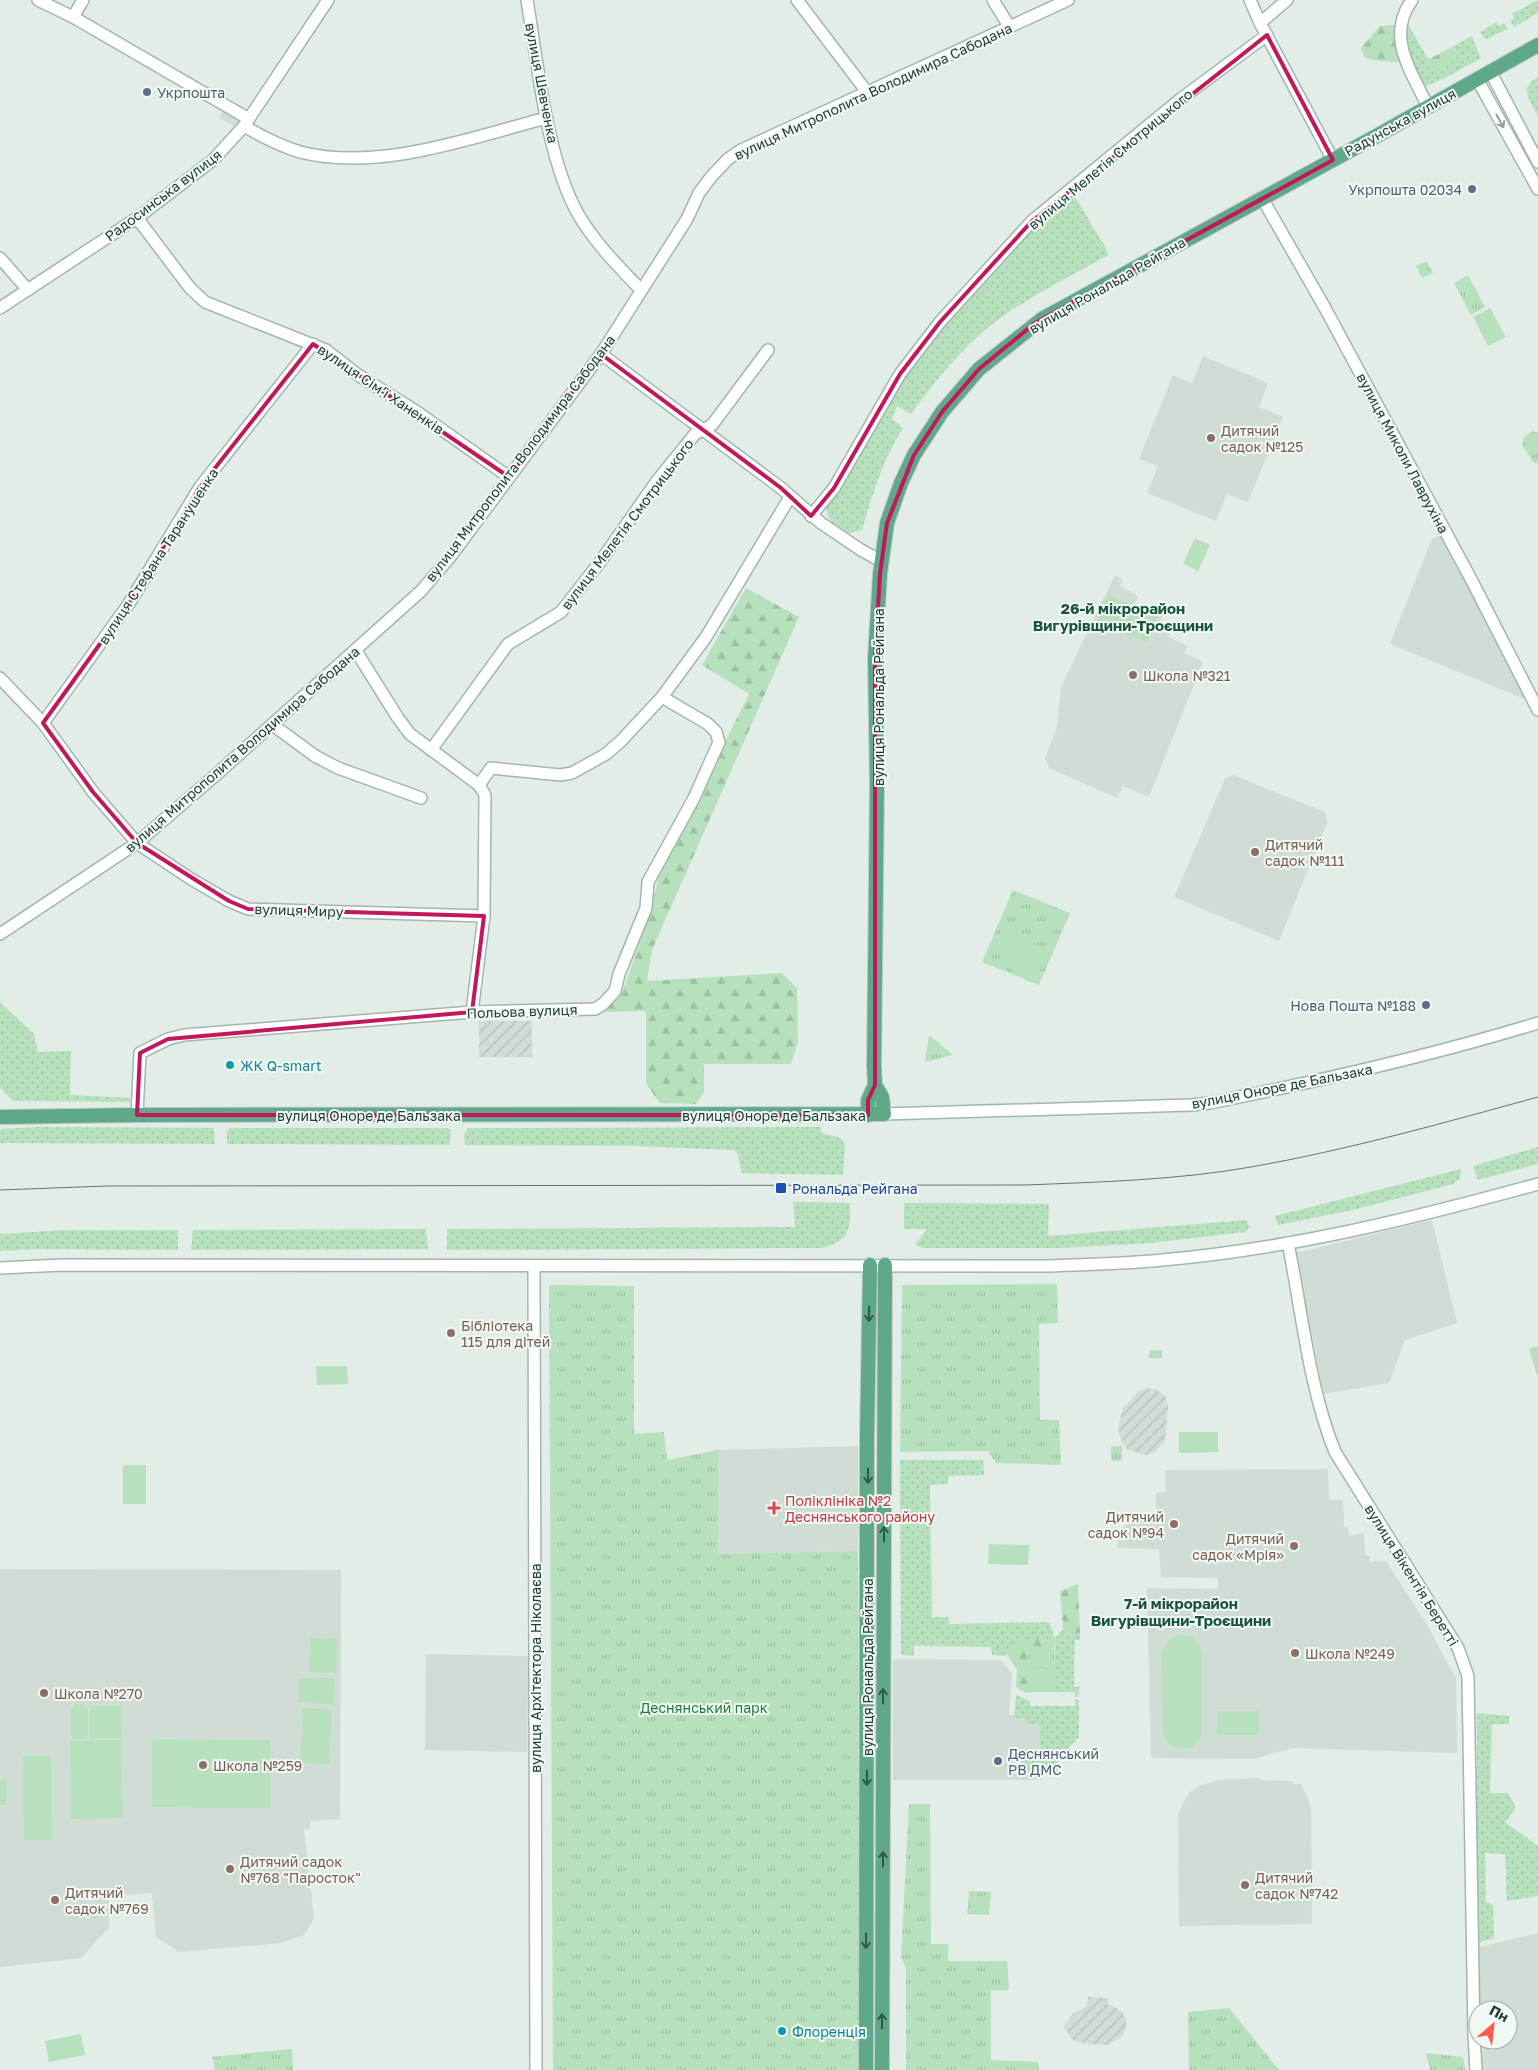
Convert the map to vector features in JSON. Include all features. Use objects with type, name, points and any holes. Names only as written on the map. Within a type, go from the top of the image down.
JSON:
[{"type":"main road","name":"Радунська вулиця","points":[[1262,198],[1538,45]]},
{"type":"main road","name":"вулиця Рональда Рейгана","points":[[868,1115],[868,1100],[875,1085],[874,958],[877,784],[875,658],[881,560],[887,523],[901,483],[914,455],[942,412],[979,369],[1007,345],[1042,319],[1262,198]]},
{"type":"main road","name":"вулиця Рональда Рейгана","points":[[875,1085],[882,1097],[884,1114]]},
{"type":"main road","name":"вулиця Оноре де Бальзака","points":[[0,1117],[137,1115],[884,1114]]},
{"type":"main road","name":"вулиця Рональда Рейгана","points":[[866,2070],[870,1265]]},
{"type":"main road","name":"вулиця Рональда Рейгана","points":[[882,2070],[885,1265]]},
{"type":"street","points":[[38,0],[73,17],[247,123],[261,136],[299,151],[330,157],[367,157],[422,150],[546,118]]},
{"type":"street","points":[[73,17],[83,0]]},
{"type":"street","name":"Радосинська вулиця","points":[[0,308],[137,218],[213,160],[247,123],[328,0]]},
{"type":"street","name":"вулиця Шевченка","points":[[527,0],[546,118],[562,176],[578,213],[601,247],[641,290]]},
{"type":"street","points":[[797,0],[867,92]]},
{"type":"street","points":[[993,0],[1010,26]]},
{"type":"street","name":"вулиця Митрополита Володимира Сабодана","points":[[0,934],[137,842],[273,725],[427,584],[450,557],[601,354],[686,219],[699,193],[728,159],[741,150],[1068,0]]},
{"type":"street","points":[[1250,0],[1260,23],[1333,160]]},
{"type":"street","points":[[1260,23],[1287,0]]},
{"type":"street","points":[[1412,0],[1405,10],[1400,26],[1402,53],[1428,107]]},
{"type":"street","name":"вулиця Мелетія Смотрицького","points":[[811,516],[840,478],[900,374],[940,322],[1032,220],[1182,98],[1267,35]]},
{"type":"street","points":[[1490,71],[1538,162]]},
{"type":"street","points":[[1477,79],[1538,189]]},
{"type":"street","name":"вулиця Миколи Лаврухіна","points":[[1262,198],[1330,316],[1472,581],[1538,710]]},
{"type":"street","name":"вулиця Сімʼї Ханенків","points":[[137,218],[190,288],[205,302],[326,350],[358,375],[417,412],[509,477]]},
{"type":"street","points":[[0,258],[28,290]]},
{"type":"street","name":"вулиця Стефана Таранушенка","points":[[43,723],[128,605],[200,487],[313,344]]},
{"type":"street","name":"вулиця Мелетія Смотрицького","points":[[431,750],[508,644],[561,612],[600,562],[657,481],[695,434],[712,425],[768,350]]},
{"type":"street","name":"вулиця Мелетія Смотрицького","points":[[601,354],[781,488],[811,516],[861,550],[881,560]]},
{"type":"street","points":[[479,784],[491,768],[560,775],[572,773],[606,754],[621,741],[662,697],[706,637],[790,497]]},
{"type":"street","points":[[356,651],[410,734],[479,784],[485,795],[484,916],[472,1012]]},
{"type":"street","name":"вулиця Миру","points":[[0,678],[43,723],[93,792],[137,842],[229,902],[248,909],[484,916]]},
{"type":"street","name":"Польова вулиця","points":[[137,1115],[140,1053],[168,1038],[472,1012],[595,1009],[604,1004],[615,991],[619,974],[646,908],[648,882],[694,798],[719,742],[716,732],[708,724],[662,697]]},
{"type":"street","points":[[273,725],[315,756],[338,768],[421,798]]},
{"type":"street","name":"вулиця Оноре де Бальзака","points":[[884,1114],[1172,1106],[1210,1102],[1368,1069],[1489,1038],[1538,1023]]},
{"type":"street","points":[[0,1268],[62,1265],[1049,1266],[1162,1260],[1288,1243],[1426,1214],[1538,1184]]},
{"type":"street","name":"вулиця Вікентія Беретті","points":[[1288,1243],[1319,1407],[1335,1452],[1458,1648],[1468,1676],[1476,2070]]},
{"type":"street","name":"вулиця Архітектора Ніколаєва","points":[[534,1266],[536,2070]]},
{"type":"highlighted area","points":[[1267,35],[1333,160],[1035,323],[979,369],[942,412],[914,455],[887,523],[880,574],[875,658],[875,1085],[868,1100],[868,1115],[137,1115],[140,1053],[168,1039],[472,1012],[484,916],[248,909],[229,901],[137,843],[93,792],[43,723],[128,605],[200,487],[313,344],[509,477],[601,354],[781,488],[811,516],[834,488],[900,374],[940,322],[1032,221]]},
{"type":"shaded area","points":[[223,108],[243,119],[237,128],[219,118]]},
{"type":"shaded area","name":"Дитячий садок №125","points":[[1203,356],[1268,383],[1259,407],[1283,417],[1248,502],[1227,494],[1216,521],[1147,493],[1158,466],[1139,459],[1173,375],[1192,383]]},
{"type":"shaded area","points":[[1441,534],[1525,699],[1390,644],[1432,539]]},
{"type":"shaded area","name":"Школа №321","points":[[1115,575],[1123,580],[1120,586],[1138,596],[1135,604],[1162,616],[1159,624],[1171,630],[1168,637],[1188,646],[1184,653],[1203,662],[1149,797],[1123,786],[1117,798],[1049,768],[1045,758],[1057,727],[1061,687]]},
{"type":"shaded area","name":"Дитячий садок №111","points":[[1233,775],[1325,812],[1327,823],[1279,941],[1174,897],[1225,779]]},
{"type":"shaded area","points":[[479,1021],[532,1021],[532,1057],[479,1057]]},
{"type":"shaded area","points":[[1432,1220],[1457,1323],[1405,1340],[1389,1383],[1323,1394],[1296,1253]]},
{"type":"shaded area","points":[[1147,1388],[1157,1390],[1166,1397],[1168,1407],[1165,1441],[1154,1453],[1146,1455],[1128,1450],[1122,1442],[1118,1429],[1123,1408],[1139,1391]]},
{"type":"shaded area","points":[[858,1446],[858,1551],[718,1554],[718,1450]]},
{"type":"shaded area","name":"Школа №249","points":[[1328,1469],[1329,1500],[1343,1500],[1344,1527],[1348,1528],[1349,1536],[1364,1533],[1365,1555],[1370,1556],[1370,1562],[1386,1561],[1429,1628],[1456,1679],[1457,1753],[1293,1748],[1253,1759],[1151,1758],[1147,1588],[1218,1589],[1218,1578],[1161,1577],[1159,1549],[1117,1548],[1120,1531],[1133,1517],[1156,1516],[1156,1493],[1166,1492],[1165,1470]]},
{"type":"shaded area","points":[[0,1569],[341,1570],[340,1819],[310,1821],[310,1829],[304,1829],[314,1918],[304,1935],[282,1943],[179,1952],[156,1937],[152,1893],[109,1896],[109,1928],[81,1958],[0,1967]]},
{"type":"shaded area","points":[[426,1654],[528,1656],[527,1752],[425,1750]]},
{"type":"shaded area","points":[[893,1659],[1001,1660],[1012,1674],[1009,1715],[1041,1717],[1042,1780],[893,1780]]},
{"type":"shaded area","name":"Дитячий садок №742","points":[[1260,1778],[1260,1780],[1292,1781],[1293,1784],[1301,1784],[1308,1799],[1311,1810],[1312,1924],[1179,1926],[1178,1817],[1182,1804],[1189,1793],[1200,1785],[1214,1782],[1214,1780]]},
{"type":"shaded area","points":[[1538,1933],[1538,2070],[1479,2070],[1477,2050],[1518,2050],[1518,2000],[1476,2000],[1475,1948]]},
{"type":"shaded area","points":[[1088,1997],[1108,1998],[1108,2005],[1122,2012],[1126,2019],[1126,2029],[1121,2038],[1107,2045],[1074,2041],[1063,2027],[1073,2014],[1087,2006]]},
{"type":"green space","points":[[1538,0],[1538,13],[1514,27],[1510,20],[1514,18],[1512,14]]},
{"type":"green space","points":[[1497,22],[1499,26],[1504,23],[1508,29],[1486,39],[1480,32]]},
{"type":"green space","points":[[1380,26],[1400,26],[1402,53],[1398,62],[1365,58],[1361,48]]},
{"type":"green space","points":[[1404,26],[1409,26],[1428,59],[1431,58],[1430,62],[1458,59],[1450,48],[1472,36],[1481,58],[1447,77],[1424,87],[1411,58]]},
{"type":"green space","points":[[1450,48],[1458,59],[1443,68],[1435,68],[1430,62],[1431,58]]},
{"type":"green space","points":[[1538,77],[1538,116],[1529,100],[1527,90],[1532,81]]},
{"type":"green space","points":[[1071,190],[1107,250],[1108,255],[997,320],[957,357],[911,414],[897,406],[892,419],[903,428],[879,478],[862,530],[845,534],[837,528],[828,516],[827,502],[902,374],[1034,223]]},
{"type":"green space","points":[[1427,261],[1433,273],[1422,278],[1416,266]]},
{"type":"green space","points":[[1468,275],[1485,307],[1471,315],[1454,283]]},
{"type":"green space","points":[[1490,308],[1506,337],[1488,346],[1473,317]]},
{"type":"green space","points":[[1532,431],[1538,433],[1538,463],[1534,463],[1522,445],[1524,437]]},
{"type":"green space","points":[[1195,538],[1210,545],[1198,571],[1183,564]]},
{"type":"green space","points":[[746,588],[799,617],[652,950],[647,981],[782,973],[797,988],[798,1043],[791,1064],[704,1064],[704,1092],[696,1104],[660,1103],[646,1084],[646,1011],[605,1012],[622,993],[652,908],[659,874],[749,694],[702,665]]},
{"type":"green space","points":[[1108,595],[1158,616],[1147,642],[1097,621]]},
{"type":"green space","points":[[1013,890],[1070,913],[1039,985],[982,962]]},
{"type":"green space","points":[[1011,933],[1049,950],[1036,979],[998,963]]},
{"type":"green space","points":[[0,1002],[34,1034],[38,1052],[71,1051],[70,1095],[130,1098],[130,1102],[13,1101],[0,1088]]},
{"type":"green space","points":[[929,1035],[953,1055],[925,1062]]},
{"type":"green space","points":[[38,1127],[214,1128],[215,1144],[0,1143],[0,1129]]},
{"type":"green space","points":[[821,1127],[822,1133],[840,1138],[845,1144],[843,1175],[742,1173],[737,1153],[733,1150],[636,1146],[465,1145],[464,1135],[468,1128]]},
{"type":"green space","points":[[230,1128],[451,1129],[450,1145],[227,1144],[227,1131]]},
{"type":"green space","points":[[1538,1147],[1538,1164],[1478,1180],[1473,1166]]},
{"type":"green space","points":[[1461,1169],[1460,1179],[1453,1184],[1353,1210],[1278,1225],[1275,1216]]},
{"type":"green space","points":[[793,1202],[850,1203],[850,1220],[847,1232],[838,1242],[822,1248],[447,1250],[447,1229],[795,1227]]},
{"type":"green space","points":[[904,1203],[1049,1204],[1048,1236],[1247,1220],[1249,1228],[1245,1232],[1151,1243],[1061,1248],[923,1248],[915,1245],[927,1229],[904,1229]]},
{"type":"green space","points":[[426,1229],[428,1249],[191,1250],[193,1230]]},
{"type":"green space","points":[[67,1230],[178,1230],[178,1250],[38,1249],[0,1251],[0,1234]]},
{"type":"green space","points":[[1057,1284],[1058,1323],[1039,1324],[1040,1420],[1059,1420],[1061,1465],[996,1463],[988,1451],[900,1452],[902,1285]]},
{"type":"green space","name":"Деснянський парк","points":[[549,1285],[634,1286],[634,1434],[664,1432],[667,1460],[718,1450],[718,1554],[858,1551],[858,2070],[553,2070]]},
{"type":"green space","points":[[1538,1346],[1538,1375],[1537,1375],[1529,1349]]},
{"type":"green space","points":[[1150,1350],[1162,1350],[1162,1358],[1149,1358]]},
{"type":"green space","points":[[316,1366],[347,1366],[348,1384],[317,1385]]},
{"type":"green space","points":[[1179,1432],[1218,1432],[1218,1452],[1179,1453]]},
{"type":"green space","points":[[1111,1446],[1122,1446],[1122,1461],[1111,1461]]},
{"type":"green space","points":[[900,1460],[983,1460],[984,1475],[948,1476],[948,1484],[930,1485],[932,1617],[948,1617],[949,1624],[1049,1622],[1055,1638],[1063,1629],[1068,1633],[1080,1633],[1080,1640],[1075,1640],[1074,1687],[1080,1687],[1078,1697],[1075,1697],[1075,1692],[1028,1691],[1055,1690],[1055,1670],[1028,1670],[1029,1668],[1054,1667],[1055,1639],[1026,1639],[1005,1656],[992,1655],[991,1647],[914,1646],[914,1656],[901,1655]]},
{"type":"green space","points":[[123,1465],[146,1465],[146,1504],[123,1504]]},
{"type":"green space","points":[[989,1544],[1029,1545],[1028,1565],[988,1564]]},
{"type":"green space","points":[[1078,1584],[1080,1633],[1068,1633],[1063,1629],[1060,1591]]},
{"type":"green space","points":[[1182,1635],[1196,1641],[1202,1655],[1202,1734],[1194,1745],[1183,1749],[1172,1745],[1163,1734],[1162,1655],[1168,1641]]},
{"type":"green space","points":[[310,1638],[337,1639],[336,1673],[309,1672]]},
{"type":"green space","points":[[1026,1639],[1055,1639],[1054,1649],[1029,1649],[1030,1692],[1026,1693],[1016,1687],[1017,1670],[1007,1654]]},
{"type":"green space","points":[[1029,1649],[1054,1649],[1054,1668],[1029,1668]]},
{"type":"green space","points":[[1028,1670],[1055,1670],[1055,1691],[1028,1691]]},
{"type":"green space","points":[[299,1678],[334,1678],[333,1704],[299,1703]]},
{"type":"green space","points":[[1016,1695],[1030,1701],[1031,1706],[1075,1706],[1075,1699],[1079,1700],[1079,1737],[1059,1757],[1058,1774],[1024,1774],[1023,1750],[1040,1749],[1040,1724],[1027,1724],[1027,1718],[1014,1718]]},
{"type":"green space","points":[[75,1704],[82,1704],[88,1709],[88,1736],[84,1739],[73,1739],[71,1735],[71,1709]]},
{"type":"green space","points":[[90,1706],[121,1706],[122,1738],[90,1738]]},
{"type":"green space","points":[[303,1708],[332,1710],[329,1764],[300,1763]]},
{"type":"green space","points":[[1217,1711],[1259,1711],[1259,1735],[1217,1735]]},
{"type":"green space","points":[[1477,1713],[1509,1716],[1509,1724],[1492,1724],[1490,1793],[1508,1793],[1516,1808],[1505,1822],[1538,1846],[1538,1896],[1507,1901],[1505,1854],[1485,1853],[1486,1902],[1493,1905],[1494,1938],[1477,1943]]},
{"type":"green space","points":[[152,1739],[270,1740],[270,1808],[152,1807]]},
{"type":"green space","points":[[121,1740],[123,1818],[71,1819],[70,1741]]},
{"type":"green space","points":[[23,1756],[51,1756],[52,1840],[24,1840]]},
{"type":"green space","points":[[0,1780],[6,1780],[6,1805],[0,1805]]},
{"type":"green space","points":[[909,1804],[930,1804],[931,1944],[948,1944],[948,1961],[1007,1961],[1009,1990],[991,1990],[991,2060],[1038,2062],[1039,2070],[906,2070],[906,1969],[901,1957]]},
{"type":"green space","points":[[969,1891],[991,1892],[989,1915],[967,1914]]},
{"type":"green space","points":[[1229,2008],[1279,2070],[1189,2070],[1188,2012]]},
{"type":"green space","points":[[81,2034],[85,2055],[49,2062],[45,2041]]},
{"type":"green space","points":[[292,2049],[293,2070],[215,2070],[212,2057]]},
{"type":"green space","points":[[1426,2053],[1463,2057],[1465,2070],[1430,2070]]},
{"type":"tram line","points":[[0,1190],[107,1186],[1025,1185],[1139,1180],[1251,1167],[1323,1153],[1538,1097]]},
{"type":"place","name":"Укрпошта","points":[[147,92]]},
{"type":"place","name":"Укрпошта 02034","points":[[1472,189]]},
{"type":"place","name":"Дитячий садок №125","points":[[1211,438]]},
{"type":"place","name":"Школа №321","points":[[1133,675]]},
{"type":"place","name":"Дитячий садок №111","points":[[1255,852]]},
{"type":"place","name":"Нова Пошта №188","points":[[1426,1005]]},
{"type":"place","name":"ЖК Q-smart","points":[[230,1065]]},
{"type":"place","name":"Рональда Рейгана","points":[[781,1188]]},
{"type":"place","name":"Бібліотека 115 для дітей","points":[[451,1333]]},
{"type":"place","name":"Поліклініка №2 Деснянського району","points":[[774,1508]]},
{"type":"place","name":"Дитячий садок №94","points":[[1174,1524]]},
{"type":"place","name":"Дитячий садок «Мрія»","points":[[1294,1546]]},
{"type":"place","name":"Школа №249","points":[[1295,1653]]},
{"type":"place","name":"Школа №270","points":[[44,1693]]},
{"type":"place","name":"Деснянський РВ ДМС","points":[[998,1761]]},
{"type":"place","name":"Школа №259","points":[[203,1765]]},
{"type":"place","name":"Дитячий садок №768 \"Паросток\"","points":[[230,1869]]},
{"type":"place","name":"Дитячий садок №742","points":[[1245,1885]]},
{"type":"place","name":"Дитячий садок №769","points":[[55,1900]]},
{"type":"place","name":"Флоренція","points":[[782,2031]]},
{"type":"district","name":"26-й мікрорайон Вигурівщини-Троєщини","points":[[1123,616]]},
{"type":"district","name":"7-й мікрорайон Вигурівщини-Троєщини","points":[[1181,1612]]}]
